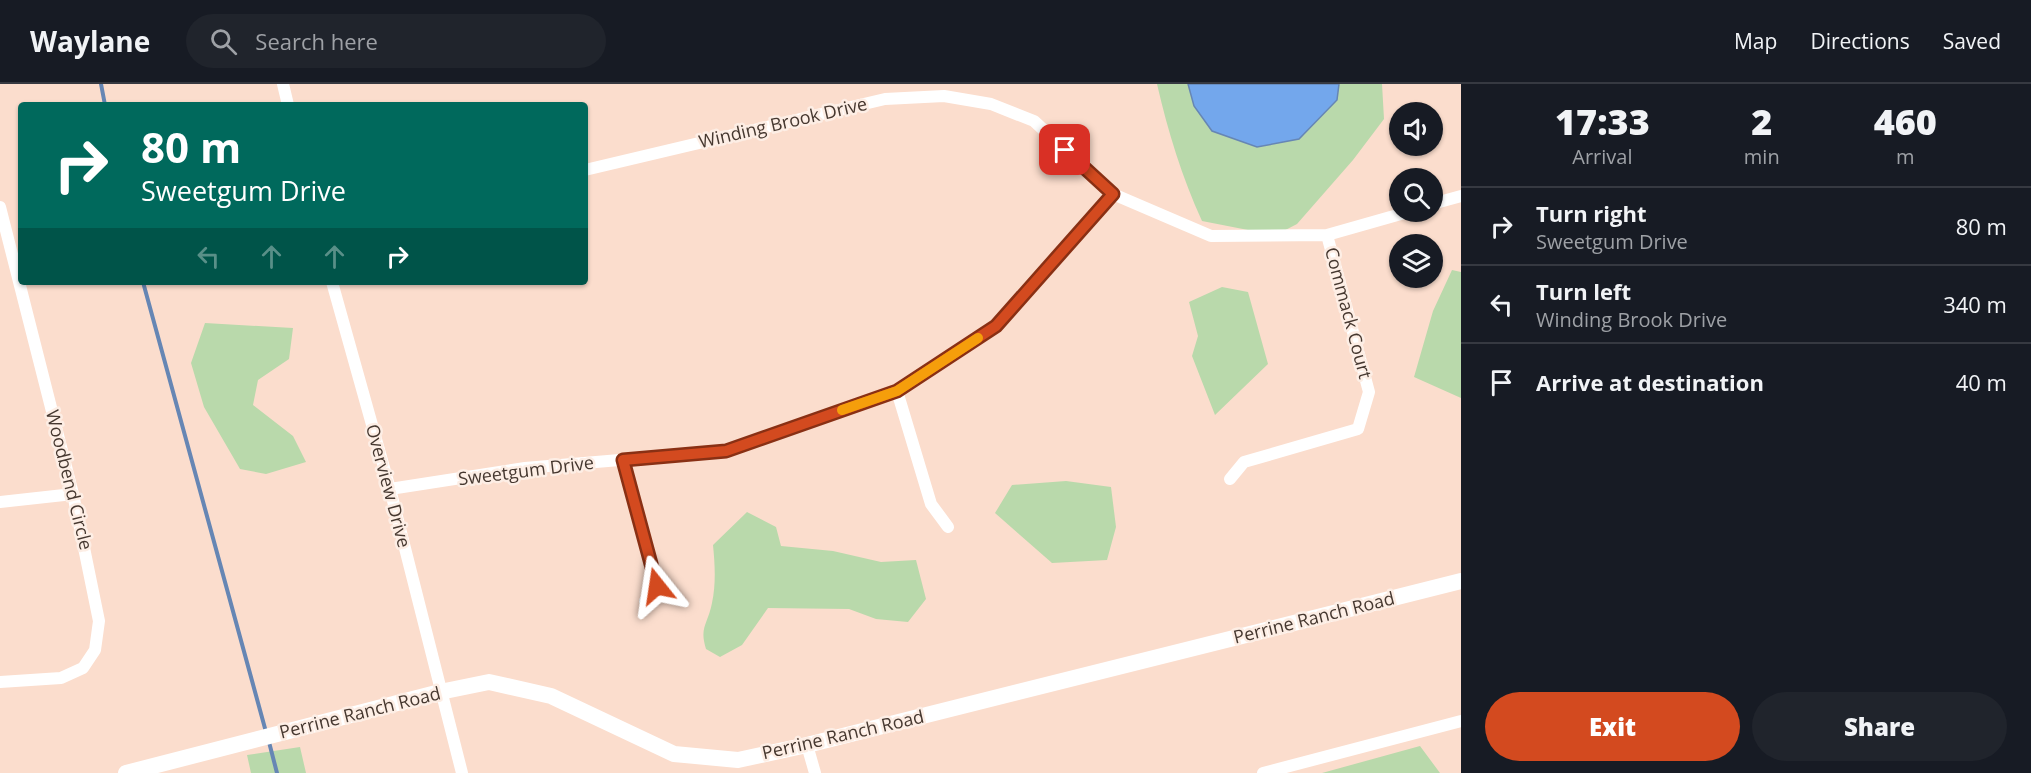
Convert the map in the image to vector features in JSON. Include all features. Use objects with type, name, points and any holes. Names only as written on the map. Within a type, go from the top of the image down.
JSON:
[{"type":"street","points":[[283,84],[287,102]]},
{"type":"street","name":"Winding Brook Drive","points":[[588,169],[885,99],[944,96],[991,104],[1034,121],[1113,194],[1211,236],[1327,235],[1389,217]]},
{"type":"street","name":"Sweetgum Drive","points":[[390,489],[525,468],[726,451],[897,391],[996,326],[1113,194]]},
{"type":"street","points":[[1443,201],[1461,196]]},
{"type":"street","name":"Woodbend Circle","points":[[0,207],[18,278]]},
{"type":"street","name":"Commack Court","points":[[1230,479],[1244,462],[1358,429],[1369,392],[1327,235]]},
{"type":"street","name":"Woodbend Circle","points":[[0,682],[61,678],[83,668],[95,650],[99,621],[73,494],[20,285]]},
{"type":"street","name":"Overview Drive","points":[[333,285],[390,489],[462,773]]},
{"type":"street","points":[[897,391],[931,504],[948,527]]},
{"type":"street","points":[[623,460],[657,586],[645,601]]},
{"type":"street","points":[[0,502],[73,494]]},
{"type":"street","name":"Perrine Ranch Road","points":[[126,773],[440,692],[489,682],[551,696],[674,754],[738,760],[807,746],[1461,581]]},
{"type":"street","points":[[1263,773],[1461,721]]},
{"type":"street","points":[[807,746],[815,773]]},
{"type":"green space","points":[[1157,84],[1188,84],[1194,106],[1257,147],[1299,139],[1337,100],[1339,84],[1382,84],[1384,119],[1353,160],[1297,224],[1270,238],[1248,230],[1202,221],[1176,154]]},
{"type":"green space","points":[[1452,270],[1461,272],[1461,398],[1414,377],[1433,311]]},
{"type":"green space","points":[[1222,287],[1248,292],[1268,364],[1215,415],[1192,356],[1198,336],[1189,302]]},
{"type":"green space","points":[[205,323],[293,328],[289,359],[258,380],[253,405],[293,436],[306,462],[266,474],[240,469],[204,407],[191,363]]},
{"type":"green space","points":[[1066,481],[1111,487],[1116,527],[1107,560],[1052,563],[995,513],[1012,485]]},
{"type":"green space","points":[[747,512],[776,527],[781,546],[833,551],[881,562],[916,560],[926,599],[908,622],[876,619],[849,609],[768,608],[742,645],[720,657],[706,649],[703,635],[714,589],[713,545]]},
{"type":"green space","points":[[1420,746],[1440,773],[1322,773]]},
{"type":"green space","points":[[300,747],[306,773],[251,773],[247,755]]},
{"type":"water","points":[[1188,84],[1339,84],[1337,100],[1299,139],[1257,147],[1212,131],[1194,106]]},
{"type":"waterway","points":[[101,84],[104,102]]},
{"type":"waterway","points":[[144,285],[266,732]]},
{"type":"waterway","points":[[269,742],[277,773]]},
{"type":"slow traffic","points":[[842,410],[897,391],[978,338]]},
{"type":"route","points":[[657,586],[623,460],[726,451],[897,391],[996,326],[1113,194],[1065,150]]}]
